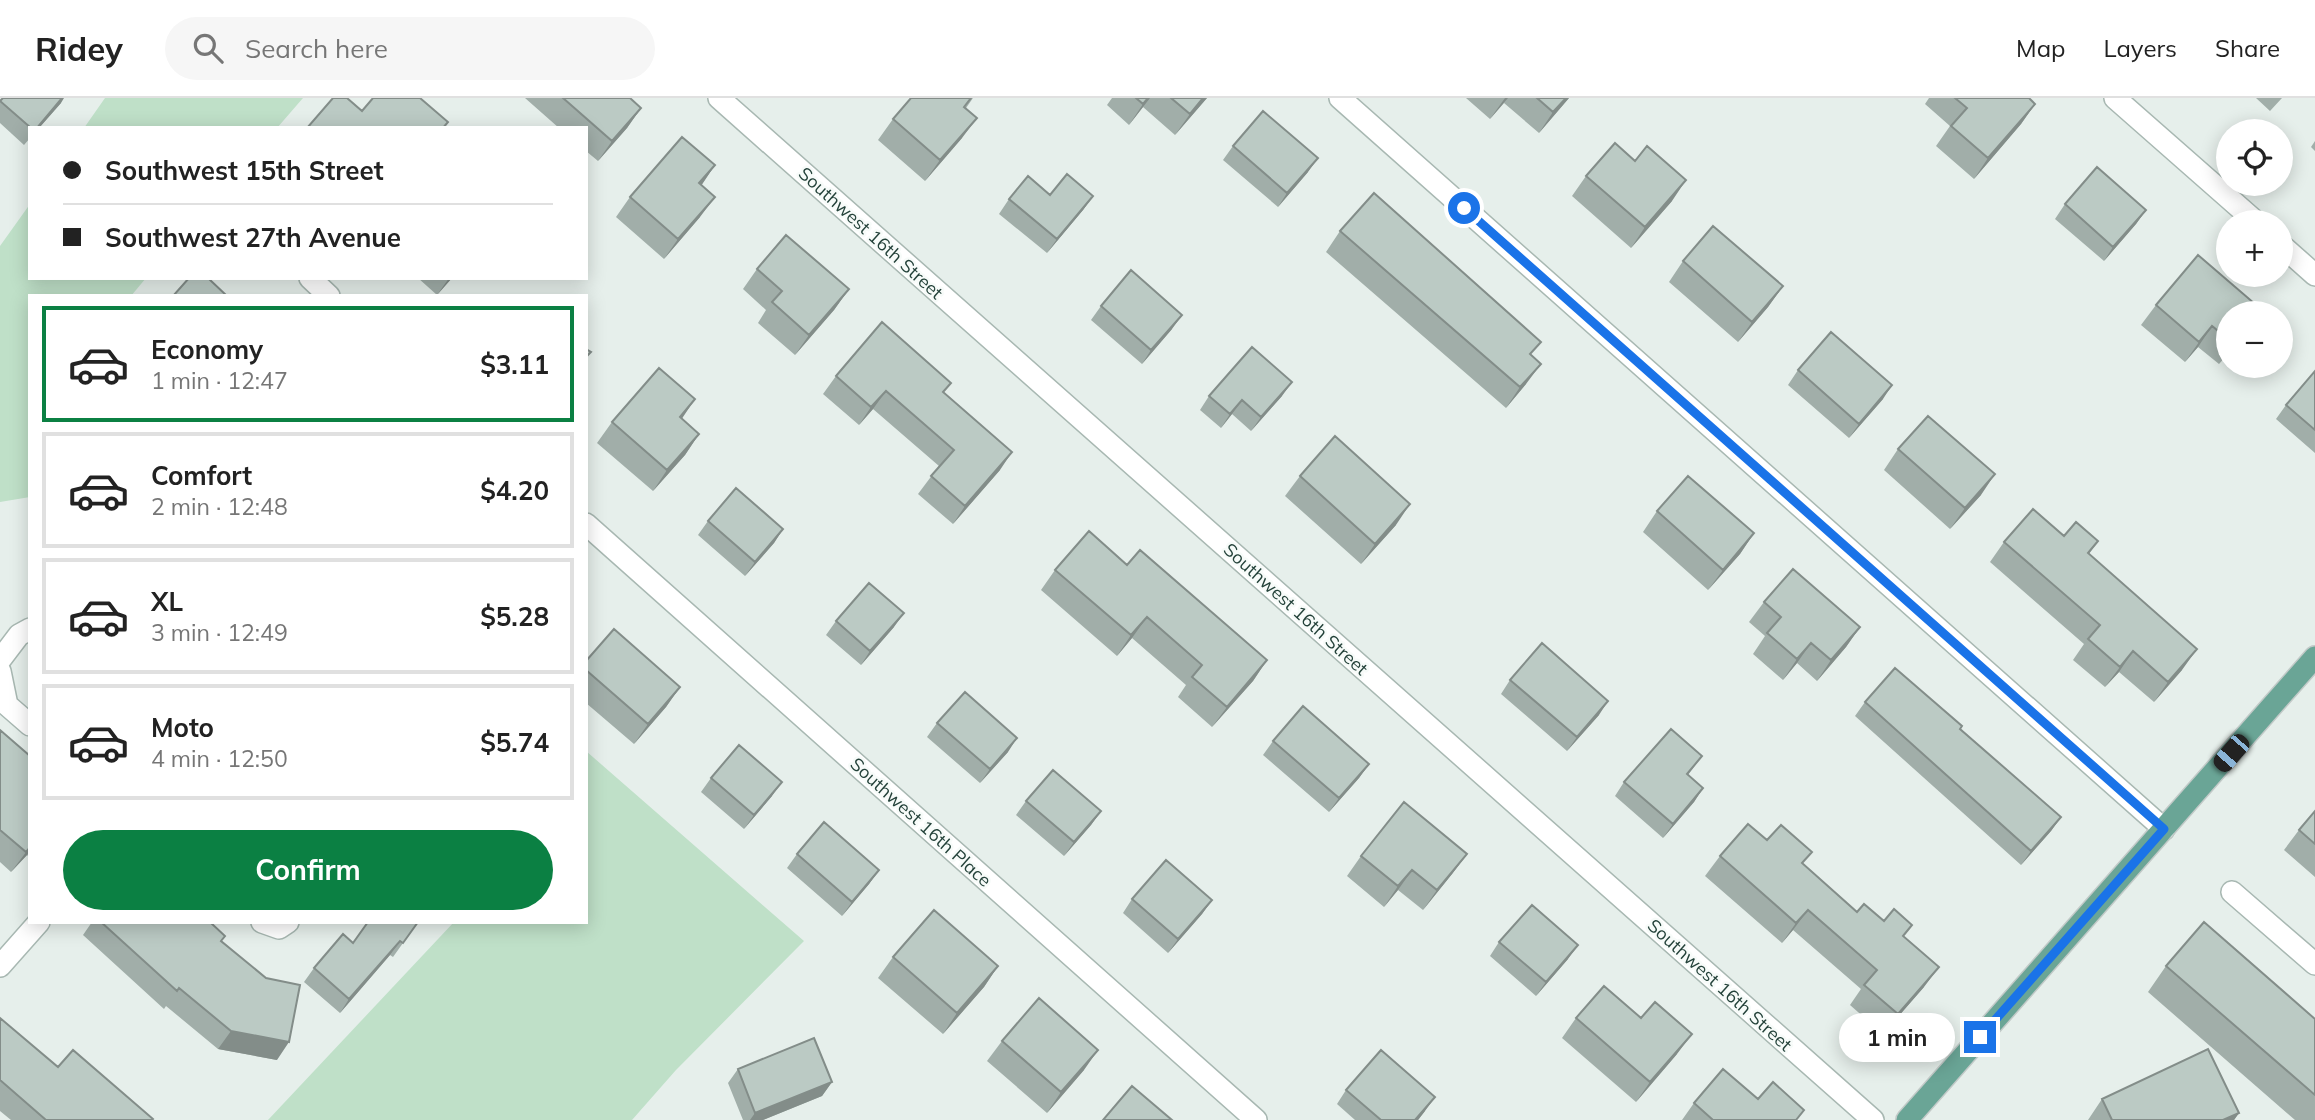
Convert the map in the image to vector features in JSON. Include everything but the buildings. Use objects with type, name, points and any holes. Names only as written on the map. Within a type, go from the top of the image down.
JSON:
[{"type":"main road","points":[[1907,1120],[2315,657]]},
{"type":"street","name":"Southwest 16th Street","points":[[719,98],[1873,1120]]},
{"type":"street","points":[[1340,98],[2164,829]]},
{"type":"street","points":[[2115,98],[2242,210]]},
{"type":"street","points":[[2293,256],[2315,275]]},
{"type":"street","points":[[312,280],[327,294]]},
{"type":"street","name":"Southwest 16th Place","points":[[588,526],[1255,1120]]},
{"type":"street","points":[[0,660],[19,635],[28,630]]},
{"type":"street","points":[[0,671],[7,705],[28,723]]},
{"type":"street","points":[[2232,892],[2315,964]]},
{"type":"street","points":[[0,966],[37,924]]},
{"type":"street","points":[[268,924],[279,928],[285,924]]},
{"type":"green space","points":[[105,98],[303,98],[279,126],[85,126]]},
{"type":"green space","points":[[28,207],[28,280],[144,280],[133,294],[28,294],[28,497],[0,502],[0,246]]},
{"type":"green space","points":[[588,753],[804,941],[676,1070],[632,1120],[268,1120],[452,924],[588,924]]},
{"type":"route","points":[[1464,208],[2164,829],[1980,1037]]}]
